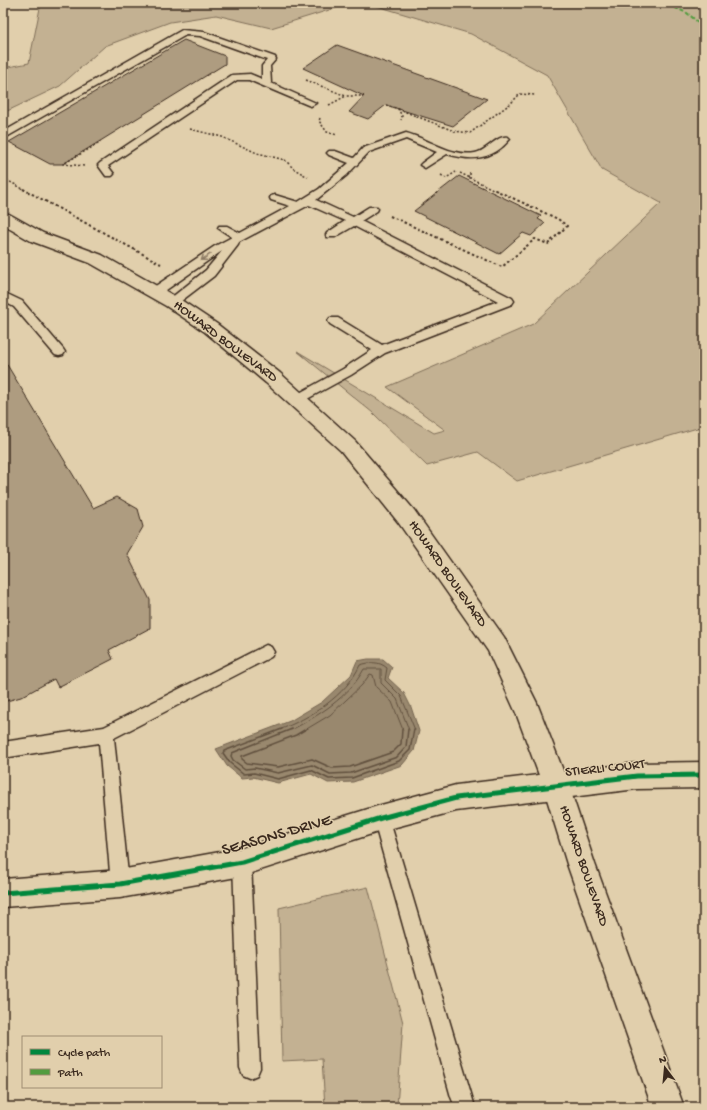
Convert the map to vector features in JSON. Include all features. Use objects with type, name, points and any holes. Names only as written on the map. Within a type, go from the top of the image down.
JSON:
[{"type":"main road","name":"HOWARD BOULEVARD","points":[[3,218],[37,237],[96,259],[164,297],[237,348],[298,399],[348,446],[406,516],[496,644],[528,711],[556,786],[581,864],[668,1107]]},
{"type":"main road","name":"STIERLI COURT","points":[[556,786],[637,776],[704,776]]},
{"type":"main road","name":"SEASONS DRIVE","points":[[3,893],[120,884],[242,862],[381,818],[456,798],[556,786]]},
{"type":"lane","points":[[3,136],[185,32],[201,34],[272,59],[266,66],[267,83]]},
{"type":"lane","points":[[109,174],[103,165],[235,78],[250,77],[311,103]]},
{"type":"lane","points":[[164,297],[219,248],[239,236],[309,201],[356,162],[366,150],[406,136],[431,147],[470,157],[489,153],[505,140]]},
{"type":"lane","points":[[424,165],[445,151]]},
{"type":"lane","points":[[332,154],[356,162]]},
{"type":"lane","points":[[275,198],[299,206]]},
{"type":"lane","points":[[298,399],[347,372],[381,350],[508,301],[353,221],[309,201]]},
{"type":"lane","points":[[331,235],[373,209]]},
{"type":"lane","points":[[224,228],[239,236]]},
{"type":"lane","points":[[164,297],[210,273],[239,236]]},
{"type":"lane","points":[[3,296],[18,304],[59,352]]},
{"type":"lane","points":[[334,321],[381,350]]},
{"type":"lane","points":[[3,750],[106,734],[266,652]]},
{"type":"lane","points":[[106,734],[120,884]]},
{"type":"lane","points":[[381,818],[462,1104]]},
{"type":"lane","points":[[242,862],[250,1068]]},
{"type":"path","points":[[386,105],[454,131],[470,134],[510,104],[520,94],[536,95]]},
{"type":"path","points":[[328,106],[339,98],[346,96],[364,96]]},
{"type":"path","points":[[398,109],[402,116],[401,122]]},
{"type":"path","points":[[321,115],[319,121],[327,132],[341,136]]},
{"type":"path","points":[[171,121],[195,131],[222,137],[256,153],[285,160],[294,169],[310,179],[275,198]]},
{"type":"path","points":[[470,134],[472,139],[470,178]]},
{"type":"path","points":[[373,209],[502,267],[535,239],[548,244],[567,226],[558,219],[457,172],[446,178],[424,165]]},
{"type":"path","points":[[3,178],[160,264],[168,261]]},
{"type":"shaded area","points":[[41,3],[352,3],[271,28],[216,15],[170,22],[105,46],[60,86],[3,113],[3,68],[29,63]]},
{"type":"shaded area","points":[[367,3],[704,3],[704,426],[517,481],[478,452],[427,466],[373,413],[297,351],[434,433],[445,430],[387,387],[533,324],[661,203],[602,170],[547,75],[471,34]]},
{"type":"shaded area","points":[[368,887],[403,1023],[397,1107],[325,1107],[322,1059],[282,1061],[279,908]]},
{"type":"water","points":[[383,659],[392,667],[388,678],[404,693],[411,707],[419,731],[414,751],[402,765],[353,782],[328,783],[311,774],[278,783],[253,777],[242,778],[227,766],[216,749],[290,721],[322,702],[351,675],[357,661]]},
{"type":"building","points":[[184,40],[225,56],[225,64],[63,164],[50,164],[9,142]]},
{"type":"building","points":[[337,45],[487,99],[453,126],[386,105],[368,119],[349,112],[364,96],[303,68]]},
{"type":"building","points":[[459,176],[541,216],[538,219],[545,223],[531,236],[523,233],[499,254],[414,211]]},
{"type":"building","points":[[3,358],[93,508],[117,497],[138,509],[143,527],[127,554],[150,600],[150,628],[109,650],[113,659],[58,687],[54,679],[21,697],[3,702]]},
{"type":"marked path","points":[[664,3],[687,13],[704,27]]},
{"type":"cycle path","points":[[3,893],[120,884],[242,862],[381,818],[456,798],[637,776],[704,775]]}]
